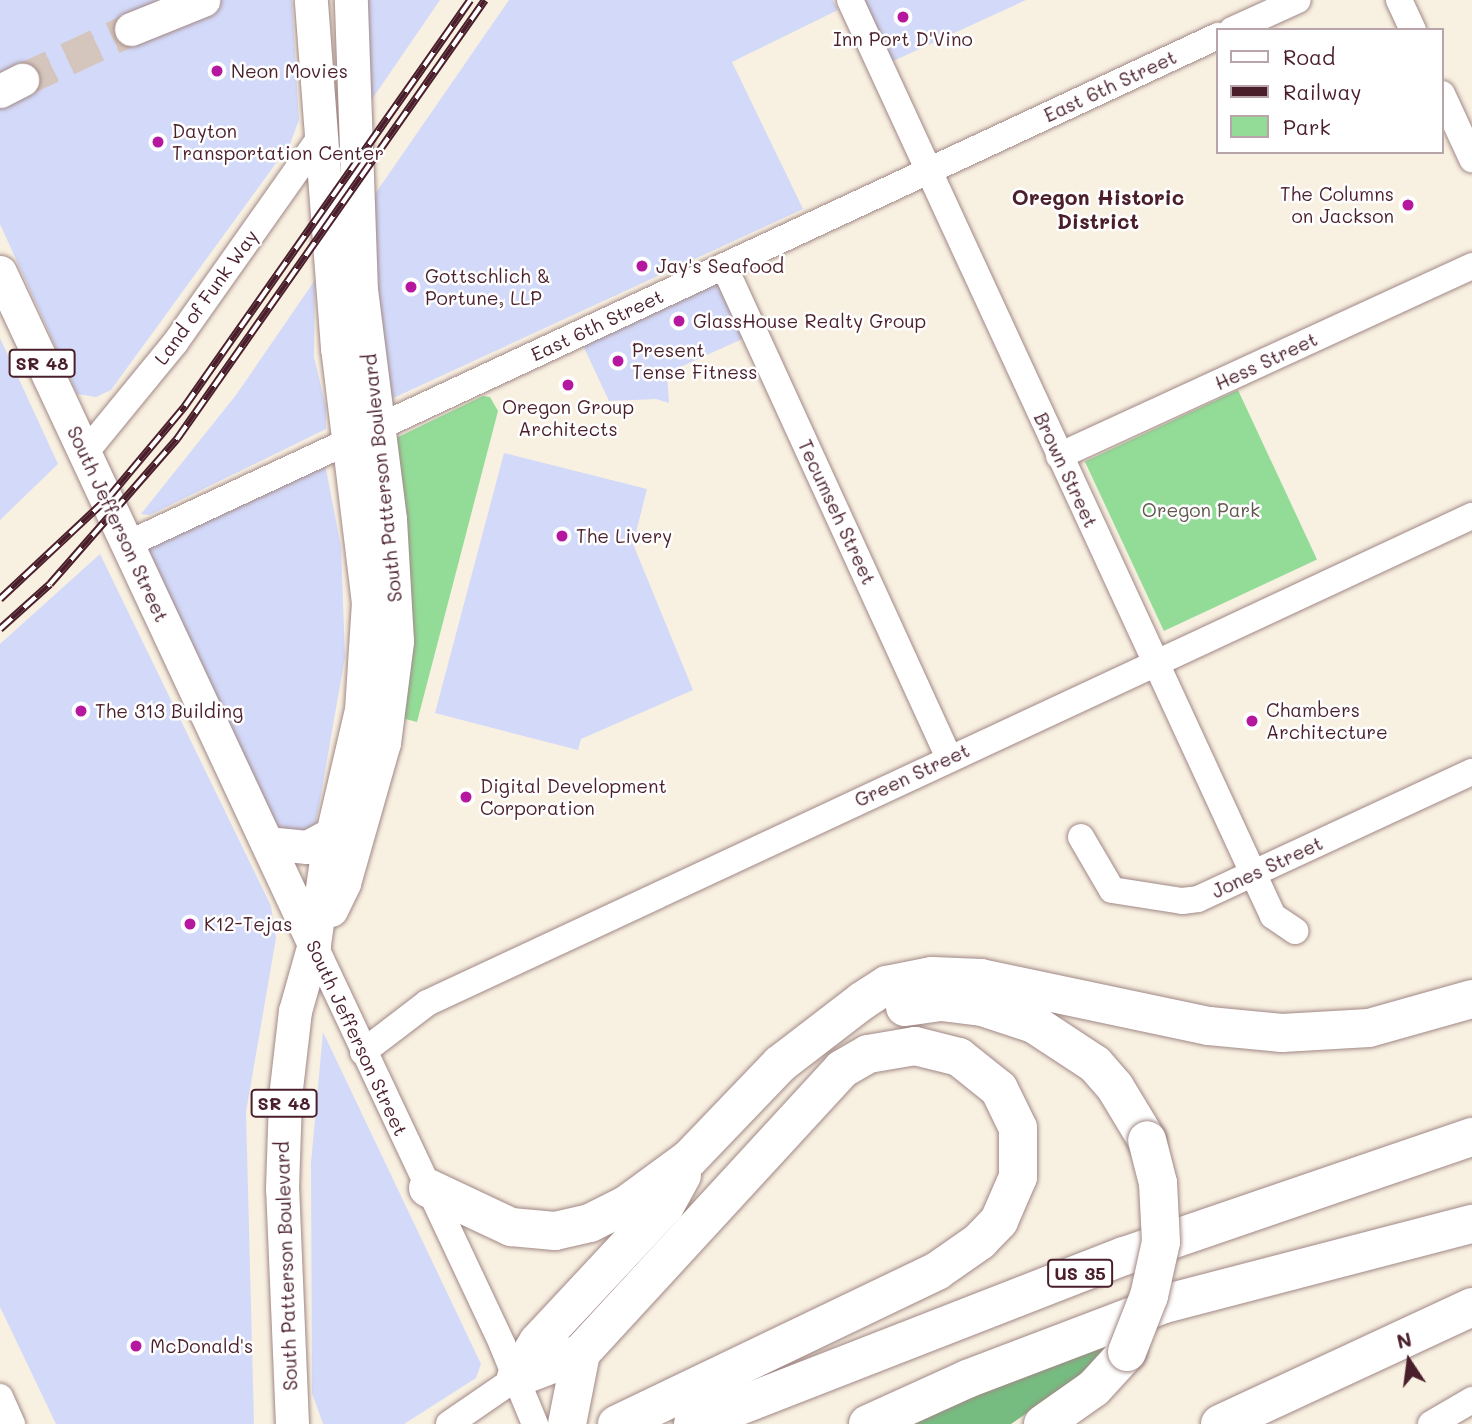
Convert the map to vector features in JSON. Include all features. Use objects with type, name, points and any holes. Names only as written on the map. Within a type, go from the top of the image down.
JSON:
[{"type":"highway","points":[[428,1188],[503,1225],[562,1230],[615,1212],[690,1158],[780,1064],[887,985],[932,976],[981,978],[1209,1026],[1282,1033],[1369,1028],[1472,999]]},
{"type":"highway","points":[[843,1019],[941,1002],[1008,1012],[1065,1041],[1095,1064],[1115,1087],[1147,1140],[1158,1183],[1161,1242],[1149,1296],[1128,1352],[1094,1388],[1043,1424]]},
{"type":"highway","points":[[516,1378],[581,1353],[842,1069],[868,1054],[915,1046],[959,1056],[999,1088],[1018,1128],[1018,1177],[999,1221],[980,1241],[937,1272],[621,1422]]},
{"type":"highway","name":"US 35","points":[[693,1424],[1124,1256],[1461,1139]]},
{"type":"highway","points":[[516,1378],[538,1342],[665,1206],[690,1158]]},
{"type":"highway","points":[[868,1424],[967,1379],[1164,1304],[1472,1224]]},
{"type":"highway","points":[[1220,1424],[1466,1310]]},
{"type":"highway","points":[[1284,1424],[1393,1368],[1466,1310]]},
{"type":"highway","points":[[567,1424],[581,1353]]},
{"type":"main road","points":[[131,29],[203,0]]},
{"type":"main road","name":"South Patterson Boulevard","points":[[311,0],[321,136],[363,433],[395,582],[392,692],[384,743],[344,883],[314,944]]},
{"type":"main road","name":"South Patterson Boulevard","points":[[292,1424],[282,1137],[295,1010],[314,944],[333,834],[361,710],[367,659],[361,291],[351,0]]},
{"type":"main road","name":"South Jefferson Street","points":[[0,272],[314,944]]},
{"type":"main road","points":[[267,843],[300,848],[333,834]]},
{"type":"street","name":"Brown Street","points":[[850,0],[1273,916],[1295,931]]},
{"type":"street","points":[[1236,28],[1298,0]]},
{"type":"street","points":[[1399,0],[1412,28]]},
{"type":"street","name":"East 6th Street","points":[[128,544],[1216,37]]},
{"type":"street","points":[[1444,97],[1465,125],[1472,159]]},
{"type":"street","name":"Land of Funk Way","points":[[85,453],[175,343],[321,136]]},
{"type":"street","name":"Tecumseh Street","points":[[724,266],[949,758]]},
{"type":"street","name":"Hess Street","points":[[1059,456],[1472,266]]},
{"type":"street","name":"Green Street","points":[[363,1052],[427,1003],[1155,661],[1472,516]]},
{"type":"street","name":"Jones Street","points":[[1081,837],[1112,890],[1182,901],[1198,899],[1472,772]]},
{"type":"street","name":"South Jefferson Street","points":[[314,944],[535,1424]]},
{"type":"street","points":[[449,1424],[516,1378]]},
{"type":"street","points":[[0,1397],[12,1424]]},
{"type":"street","points":[[1431,1424],[1472,1400]]},
{"type":"shaded area","points":[[0,0],[292,0],[299,120],[290,144],[111,390],[96,397],[77,394],[0,224]]},
{"type":"shaded area","points":[[364,0],[440,0],[370,102]]},
{"type":"shaded area","points":[[509,0],[833,0],[838,10],[732,62],[803,209],[389,400],[366,207]]},
{"type":"shaded area","points":[[860,0],[1026,0],[891,62]]},
{"type":"shaded area","points":[[731,268],[760,331],[667,373],[669,403],[656,399],[609,401],[580,339]]},
{"type":"shaded area","points":[[315,280],[314,357],[326,407],[326,429],[150,515],[141,514],[236,395]]},
{"type":"shaded area","points":[[0,338],[58,464],[0,520]]},
{"type":"shaded area","points":[[504,453],[647,489],[633,544],[693,690],[581,739],[578,750],[435,713]]},
{"type":"shaded area","points":[[325,464],[341,547],[345,657],[316,823],[304,836],[288,836],[277,825],[143,549]]},
{"type":"shaded area","points":[[100,554],[271,906],[276,938],[246,1112],[254,1424],[56,1424],[0,1307],[0,644]]},
{"type":"shaded area","points":[[323,1032],[481,1364],[476,1378],[404,1424],[323,1424],[312,1393],[311,1163]]},
{"type":"green space","name":"Oregon Park","points":[[1238,390],[1317,559],[1164,631],[1085,461]]},
{"type":"green space","points":[[483,396],[490,397],[498,411],[417,722],[402,718],[394,439]]},
{"type":"green space","points":[[1107,1346],[1080,1377],[1011,1424],[909,1424],[1044,1366]]},
{"type":"tunnel","points":[[22,80],[131,29]]},
{"type":"railway","points":[[0,599],[109,497],[185,406],[470,0]]},
{"type":"railway","points":[[0,629],[50,584],[177,439],[485,0]]},
{"type":"place","name":"Inn Port D'Vino","points":[[903,17]]},
{"type":"place","name":"Neon Movies","points":[[217,71]]},
{"type":"place","name":"Dayton Transportation Center","points":[[158,142]]},
{"type":"place","name":"The Columns on Jackson","points":[[1408,205]]},
{"type":"place","name":"Jay's Seafood","points":[[642,266]]},
{"type":"place","name":"Gottschlich & Portune, LLP","points":[[411,287]]},
{"type":"place","name":"GlassHouse Realty Group","points":[[679,321]]},
{"type":"place","name":"Present Tense Fitness","points":[[618,361]]},
{"type":"place","name":"Oregon Group Architects","points":[[568,385]]},
{"type":"place","name":"The Livery","points":[[562,536]]},
{"type":"place","name":"The 313 Building","points":[[81,711]]},
{"type":"place","name":"Chambers Architecture","points":[[1252,721]]},
{"type":"place","name":"Digital Development Corporation","points":[[466,797]]},
{"type":"place","name":"K12-Tejas","points":[[190,924]]},
{"type":"place","name":"McDonald's","points":[[136,1346]]},
{"type":"district","name":"Oregon Historic District","points":[[1098,209]]}]
